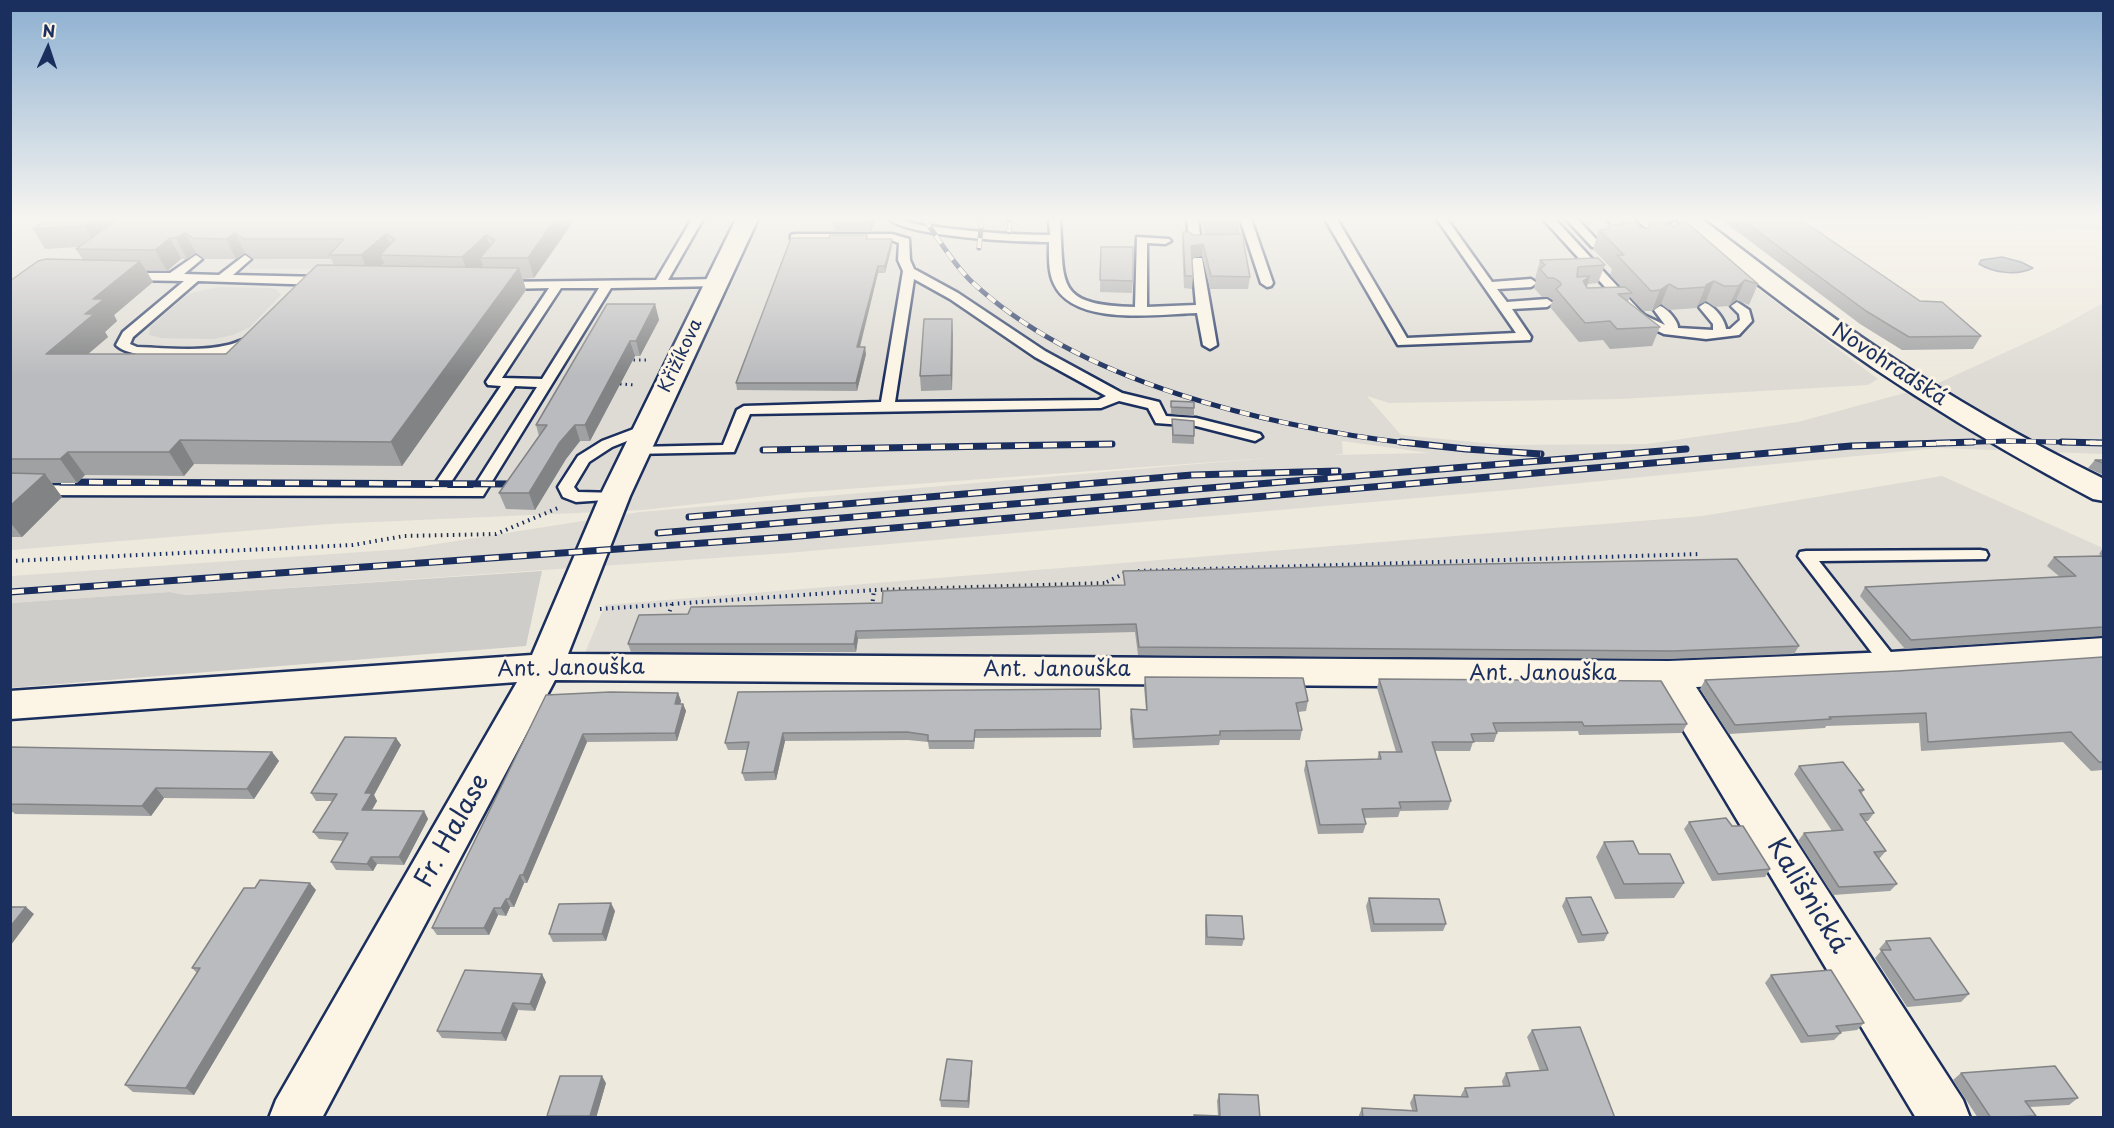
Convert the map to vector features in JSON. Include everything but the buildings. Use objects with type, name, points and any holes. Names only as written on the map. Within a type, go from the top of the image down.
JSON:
[{"type":"street","name":"Křižíkova","points":[[597,538],[641,439],[722,272]]},
{"type":"street","name":"Novohradská","points":[[1758,272],[1842,335],[1908,380],[2008,441],[2103,492]]},
{"type":"street","name":"Fr. Halase","points":[[294,1118],[544,667],[569,611],[597,538]]},
{"type":"street","name":"Ant. Janouška","points":[[10,705],[544,667],[1669,675],[1891,665],[2103,651]]},
{"type":"street","name":"Kališnická","points":[[1669,675],[1945,1118]]},
{"type":"lane","points":[[173,277],[180,272]]},
{"type":"lane","points":[[222,279],[230,272]]},
{"type":"lane","points":[[660,284],[667,272]]},
{"type":"lane","points":[[887,406],[909,272]]},
{"type":"lane","points":[[912,272],[954,296],[1040,354],[1117,396],[1154,405],[1161,420],[1196,422],[1255,437]]},
{"type":"lane","points":[[1057,272],[1059,281],[1066,293],[1079,304],[1095,308],[1203,309]]},
{"type":"lane","points":[[1141,272],[1141,309]]},
{"type":"lane","points":[[1199,272],[1210,345]]},
{"type":"lane","points":[[1262,272],[1267,283]]},
{"type":"lane","points":[[1362,272],[1403,342],[1525,337],[1479,272]]},
{"type":"lane","points":[[1598,272],[1640,318],[1669,331],[1706,335],[1734,332],[1746,321],[1745,313],[1737,306]]},
{"type":"lane","points":[[115,276],[335,281]]},
{"type":"lane","points":[[195,278],[128,335],[123,345],[135,351],[219,352],[241,347],[265,330]]},
{"type":"lane","points":[[298,297],[315,281]]},
{"type":"lane","points":[[486,284],[716,283]]},
{"type":"lane","points":[[1590,285],[1609,284]]},
{"type":"lane","points":[[547,383],[493,382],[557,285]]},
{"type":"lane","points":[[10,490],[478,493],[607,285]]},
{"type":"lane","points":[[1496,296],[1534,288]]},
{"type":"lane","points":[[1496,296],[1547,303]]},
{"type":"lane","points":[[1604,300],[1622,299]]},
{"type":"lane","points":[[1706,308],[1719,323],[1720,333]]},
{"type":"lane","points":[[1660,310],[1673,326],[1669,331]]},
{"type":"lane","points":[[437,492],[511,382]]},
{"type":"lane","points":[[615,496],[576,497],[568,494],[566,487],[584,459],[607,444],[641,439],[729,449],[744,410],[1101,404],[1117,396]]},
{"type":"lane","points":[[1891,665],[1806,556],[1980,555]]},
{"type":"path","points":[[627,360],[649,360]]},
{"type":"path","points":[[620,384],[636,385]]},
{"type":"path","points":[[10,561],[353,545],[404,536],[496,534],[547,514],[576,497]]},
{"type":"path","points":[[569,611],[874,590],[1107,582],[1129,571],[1701,554]]},
{"type":"path","points":[[1410,563],[1414,573]]},
{"type":"path","points":[[1107,582],[1108,594]]},
{"type":"path","points":[[871,612],[874,590]]},
{"type":"path","points":[[653,668],[672,604]]},
{"type":"shaded area","points":[[10,272],[1735,272],[1878,379],[1868,385],[1621,399],[1389,403],[1367,396],[1401,435],[1505,445],[1647,444],[1798,422],[1934,385],[2056,329],[2103,303],[2103,454],[1939,448],[1509,490],[787,553],[186,595],[170,592],[11,603],[11,576],[405,549],[640,512],[1267,458],[794,493],[643,510],[330,524],[11,550]],"holes":[[[1342,441],[1429,453],[1333,455],[1343,454]]]},
{"type":"shaded area","points":[[219,287],[270,288],[276,289],[281,295],[250,327],[233,335],[214,339],[161,338],[149,335],[150,327],[185,297],[191,293]]},
{"type":"shaded area","points":[[1942,476],[2103,548],[2103,651],[1891,665],[579,667],[605,605],[1702,516]]},
{"type":"shaded area","points":[[542,571],[526,646],[11,688],[11,603],[170,592],[186,595]]},
{"type":"railway","points":[[962,272],[1015,317],[1066,347],[1121,373],[1239,412],[1299,426],[1414,444]]},
{"type":"railway","points":[[1926,444],[2008,441],[2104,443],[2062,442]]},
{"type":"railway","points":[[1401,442],[1541,454]]},
{"type":"railway","points":[[10,592],[788,537],[1851,446],[1973,442]]},
{"type":"railway","points":[[763,450],[1112,444]]},
{"type":"railway","points":[[658,533],[1686,449]]},
{"type":"railway","points":[[689,517],[1192,475],[1338,471]]},
{"type":"railway","points":[[61,482],[515,484]]}]
